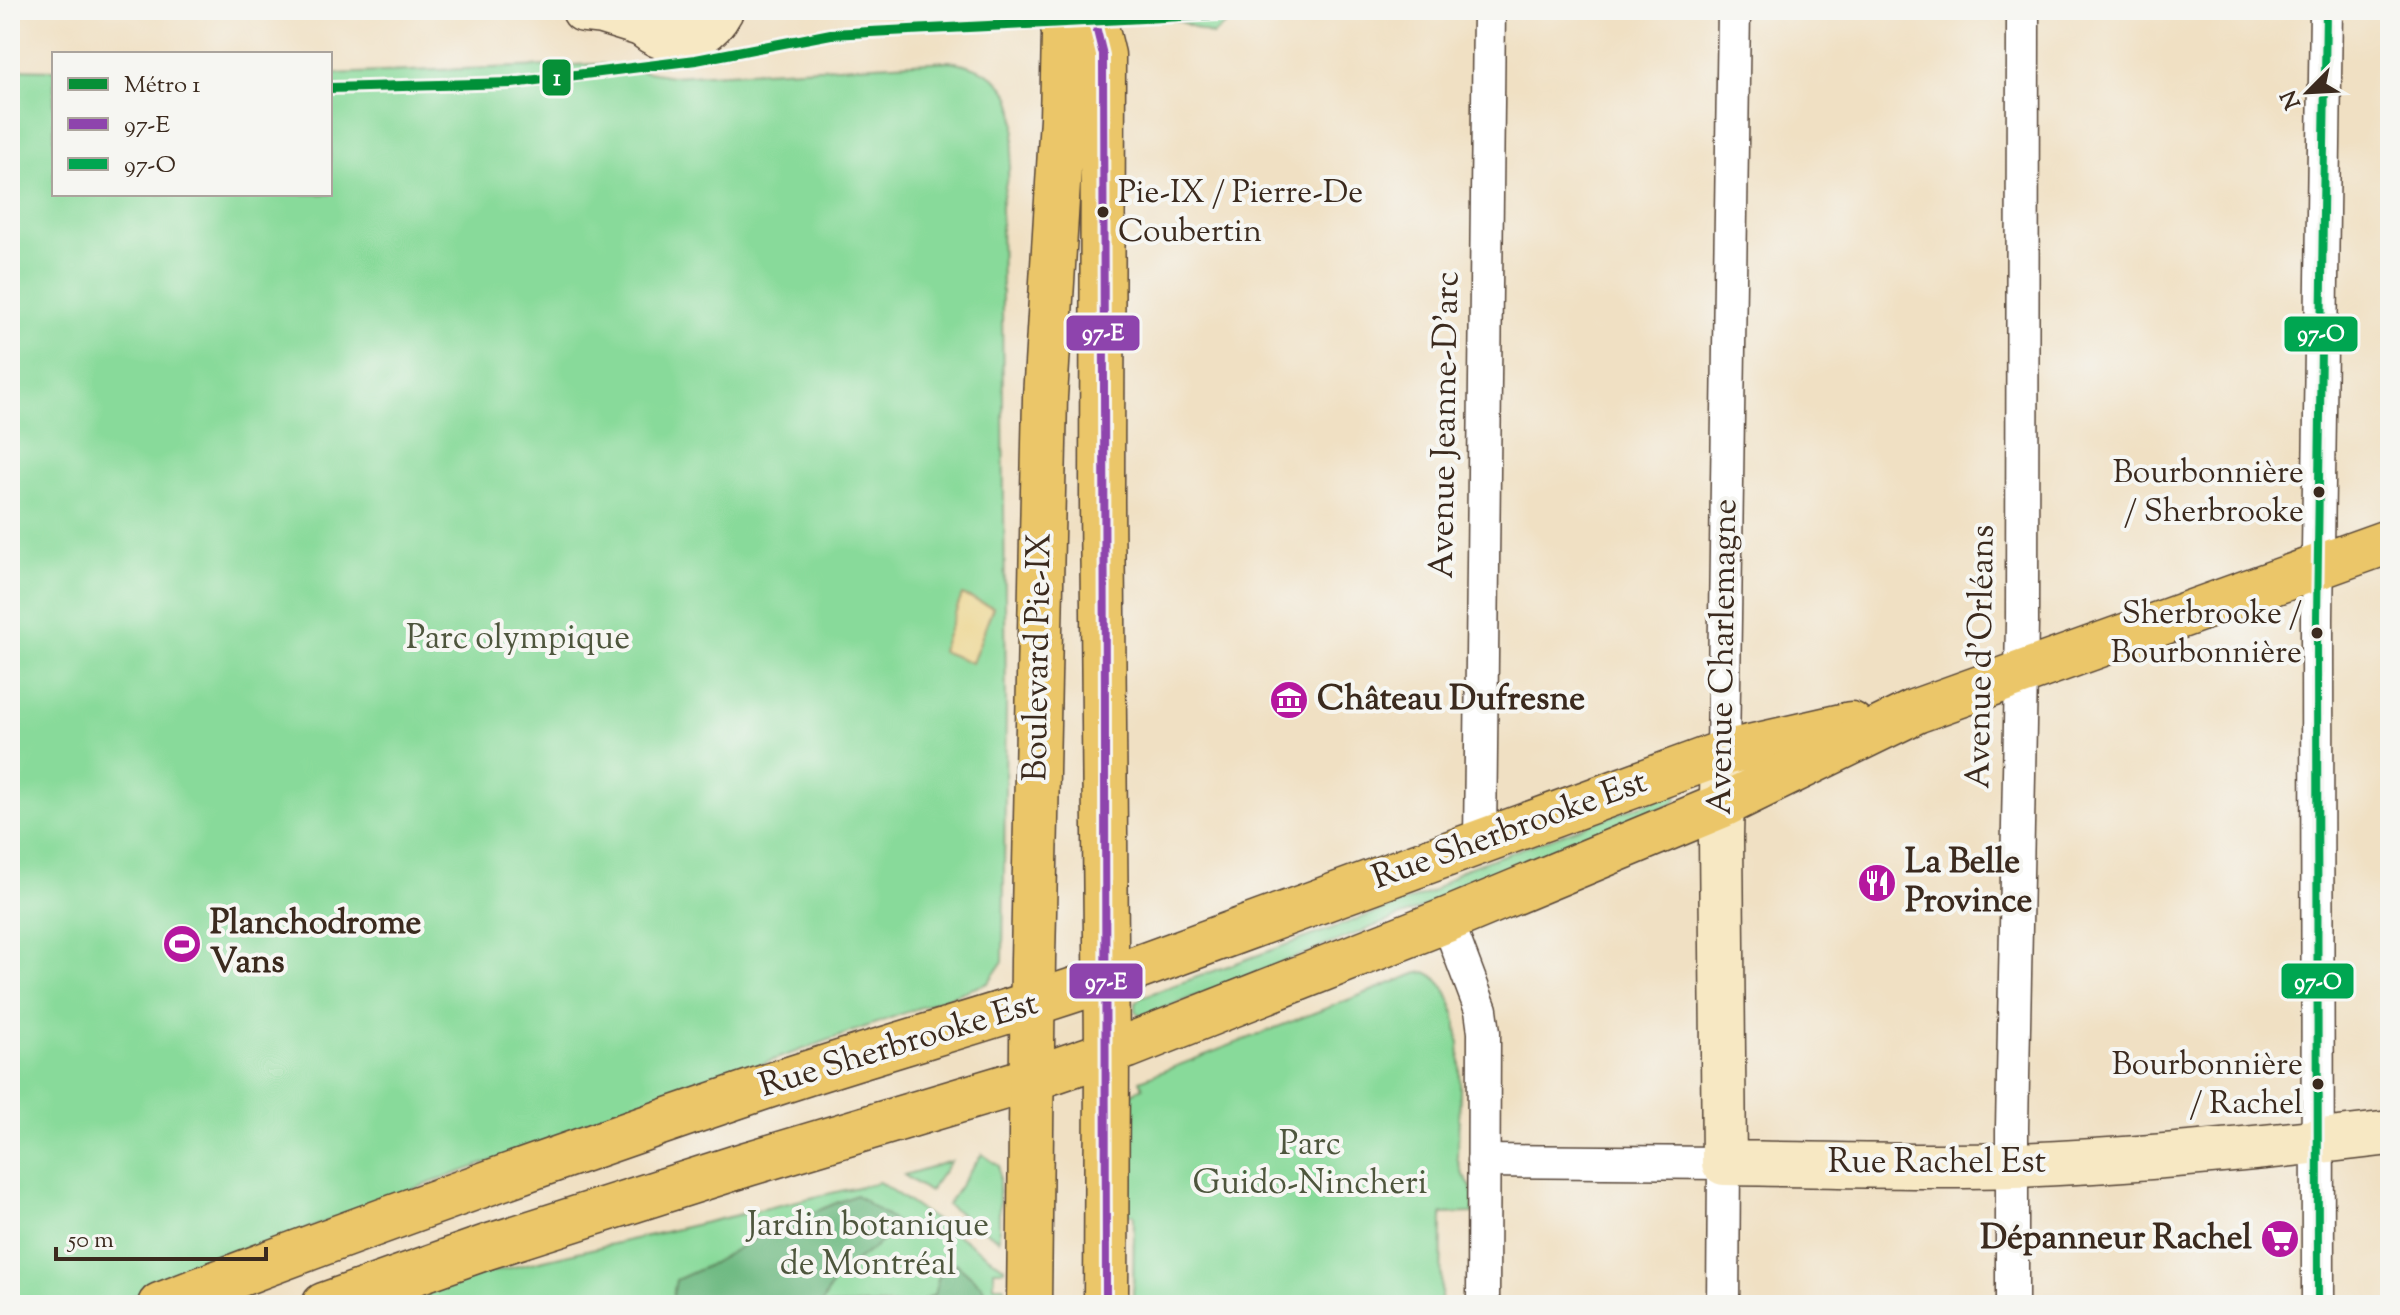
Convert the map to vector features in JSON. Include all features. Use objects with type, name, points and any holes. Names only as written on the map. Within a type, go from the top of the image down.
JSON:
[{"type":"main road","points":[[584,10],[637,17],[655,34],[686,39],[708,28],[726,12]]},
{"type":"main road","name":"Boulevard Pie-IX","points":[[1029,1305],[1045,397],[1062,118],[1064,33],[1060,10]]},
{"type":"main road","name":"Boulevard Pie-IX","points":[[1092,10],[1103,55],[1106,1305]]},
{"type":"main road","name":"Rue Sherbrooke Est","points":[[324,1305],[487,1247],[1031,1079],[1107,1052],[1447,920],[1721,806],[1916,711],[2390,541]]},
{"type":"main road","name":"Rue Sherbrooke Est","points":[[160,1305],[298,1252],[767,1087],[1107,979],[1723,753],[1916,711]]},
{"type":"main road","name":"Avenue Charlemagne","points":[[1723,753],[1724,1163]]},
{"type":"main road","name":"Rue Rachel Est","points":[[1724,1163],[2012,1165],[2162,1156],[2390,1133]]},
{"type":"street","name":"Avenue Jeanne-D'arc","points":[[1480,841],[1489,10]]},
{"type":"street","name":"Avenue Charlemagne","points":[[1723,753],[1734,10]]},
{"type":"street","name":"Avenue d'Orléans","points":[[2012,1305],[2021,673],[2023,10]]},
{"type":"street","points":[[2318,1305],[2318,568],[2326,10]]},
{"type":"street","points":[[1447,920],[1481,1010],[1484,1032],[1483,1305]]},
{"type":"street","name":"Rue Rachel Est","points":[[1483,1161],[1724,1163]]},
{"type":"street","name":"Avenue Charlemagne","points":[[1723,1305],[1724,1163]]},
{"type":"green space","points":[[1165,15],[1238,16],[1212,35]]},
{"type":"green space","name":"Parc olympique","points":[[950,61],[979,69],[998,81],[1010,96],[1014,136],[1001,207],[1006,701],[1003,961],[988,983],[394,1196],[110,1305],[10,1305],[10,69],[52,70],[52,196],[332,196],[332,74],[600,64],[672,76]]},
{"type":"green space","points":[[1675,793],[1677,798],[1674,803],[1468,890],[1142,1017],[1136,1012],[1136,1002],[1142,997],[1430,893],[1462,870]]},
{"type":"green space","name":"Parc Guido-Nincheri","points":[[1426,972],[1441,983],[1451,1003],[1457,1027],[1460,1085],[1457,1157],[1462,1174],[1473,1190],[1473,1213],[1442,1214],[1441,1305],[1133,1305],[1134,1215],[1122,1214],[1123,1101],[1130,1100],[1132,1093],[1143,1087],[1140,1080]]},
{"type":"green space","points":[[982,1154],[999,1166],[999,1240],[947,1205]]},
{"type":"green space","points":[[951,1161],[929,1192],[904,1175]]},
{"type":"green space","name":"Jardin botanique de Montréal","points":[[879,1182],[1004,1267],[1004,1270],[994,1270],[994,1286],[1004,1286],[1004,1305],[392,1305],[462,1279]]},
{"type":"green space","points":[[856,1195],[901,1226],[836,1277],[821,1305],[671,1305],[676,1280],[768,1231]]},
{"type":"green space","points":[[956,1263],[982,1286],[992,1305],[915,1305],[934,1295],[939,1276]]},
{"type":"sand","points":[[962,595],[993,607],[972,663],[941,651]]},
{"type":"metro line","name":"1","points":[[332,88],[512,83],[696,60],[831,34],[1221,14],[1233,10]]},
{"type":"transit line","name":"97-E","points":[[1092,10],[1103,55],[1106,1305]]},
{"type":"transit line","name":"97-O","points":[[2318,1305],[2317,617],[2326,10]]},
{"type":"place","name":"Pie-IX / Pierre-De Coubertin","points":[[1103,212]]},
{"type":"place","name":"Bourbonnière / Sherbrooke","points":[[2319,492]]},
{"type":"place","name":"Sherbrooke / Bourbonnière","points":[[2317,633]]},
{"type":"place","name":"Château Dufresne","points":[[1289,700]]},
{"type":"place","name":"La Belle Province","points":[[1877,883]]},
{"type":"place","name":"Planchodrome Vans","points":[[182,944]]},
{"type":"place","name":"Bourbonnière / Rachel","points":[[2318,1084]]},
{"type":"place","name":"Dépanneur Rachel","points":[[2280,1239]]}]
